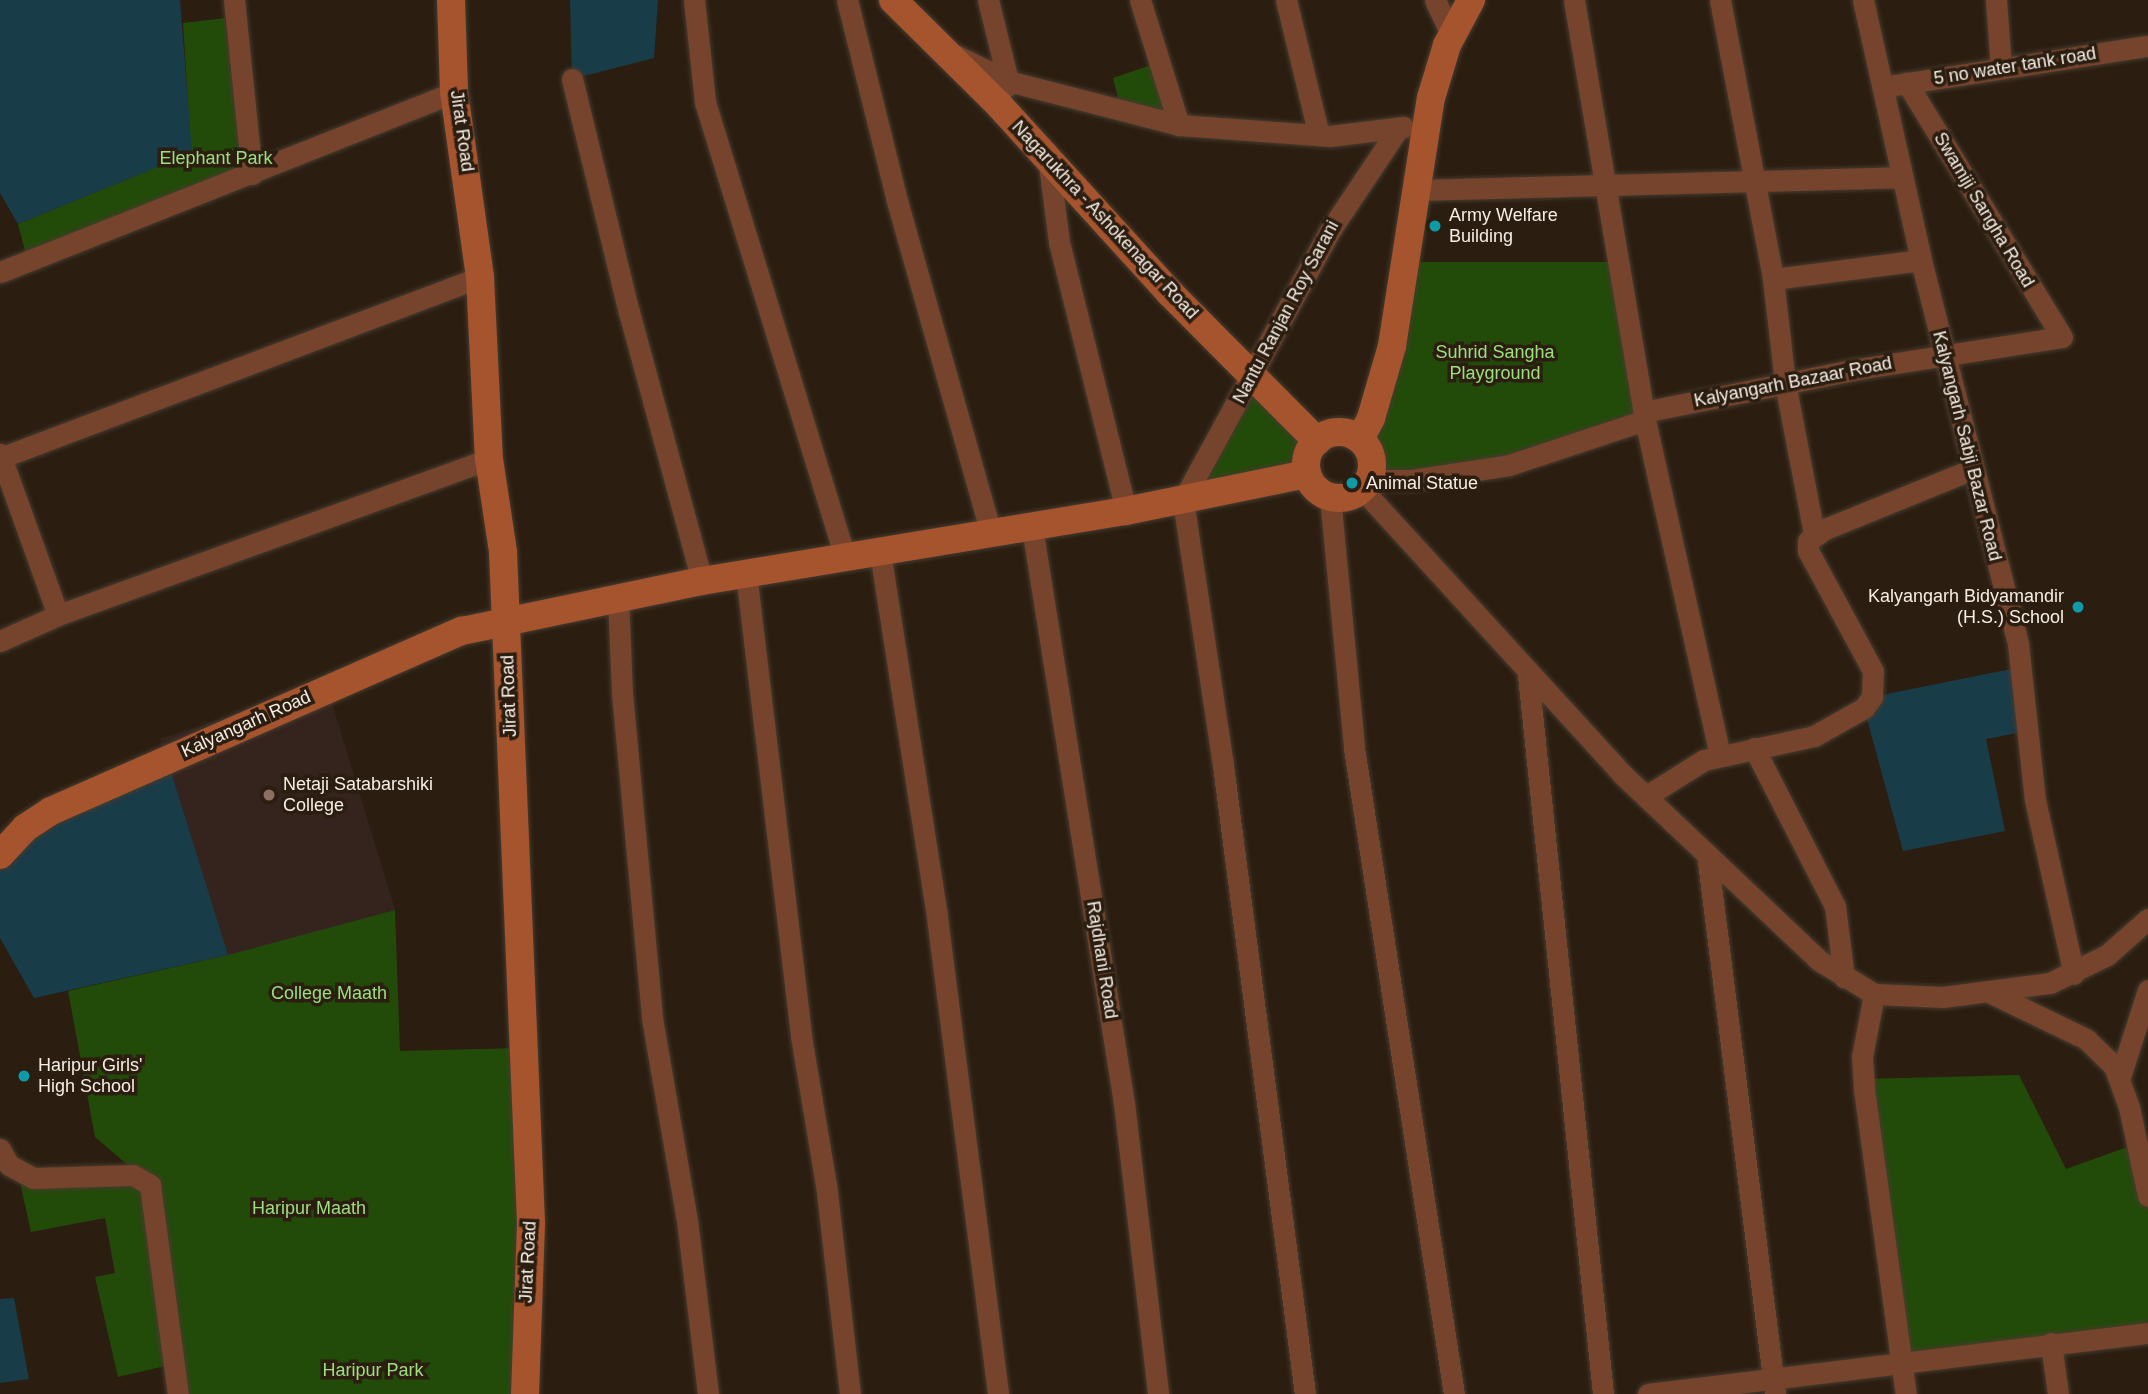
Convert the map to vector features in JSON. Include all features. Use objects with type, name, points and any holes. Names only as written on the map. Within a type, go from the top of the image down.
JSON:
[{"type":"main road","name":"Jirat Road","points":[[451,0],[454,92],[481,277],[489,459],[503,552],[531,1223],[525,1394]]},
{"type":"main road","name":"Nagarukhra - Ashokenagar Road","points":[[893,0],[934,44],[1004,93],[1049,165],[1317,441]]},
{"type":"main road","points":[[1360,439],[1371,418],[1391,345],[1428,117],[1451,34],[1471,0]]},
{"type":"main road","points":[[1341,432],[1360,439],[1371,458],[1365,484],[1341,498],[1320,492],[1307,474],[1308,453],[1317,441],[1341,432]]},
{"type":"main road","name":"Kalyangarh Road","points":[[0,855],[24,828],[51,811],[416,648],[506,619],[702,580],[1126,511],[1307,474]]},
{"type":"street","points":[[234,0],[252,174]]},
{"type":"street","points":[[694,0],[705,102],[845,558]]},
{"type":"street","points":[[847,0],[897,201],[991,533]]},
{"type":"street","points":[[988,0],[1004,93],[1179,125],[1319,135],[1398,129],[1428,117]]},
{"type":"street","points":[[1140,0],[1179,125]]},
{"type":"street","points":[[1286,0],[1319,135]]},
{"type":"street","points":[[1435,0],[1451,34]]},
{"type":"street","points":[[1574,0],[1603,187],[1644,416],[1720,755]]},
{"type":"street","points":[[1648,796],[1720,755],[1814,736],[1864,708],[1872,696],[1873,671],[1808,551],[1814,534],[1785,383],[1773,279],[1720,0]]},
{"type":"street","name":"Kalyangarh Sabji Bazar Road","points":[[1863,0],[1900,177],[2018,644],[2035,800],[2074,974]]},
{"type":"street","points":[[1996,0],[2001,68]]},
{"type":"street","name":"5 no water tank road","points":[[1882,88],[2148,47]]},
{"type":"street","points":[[572,79],[629,313],[702,580]]},
{"type":"street","name":"Swamiji Sangha Road","points":[[1907,83],[2062,337]]},
{"type":"street","points":[[0,272],[454,92]]},
{"type":"street","name":"Nantu Ranjan Roy Sarani","points":[[1183,500],[1329,232],[1398,129]]},
{"type":"street","points":[[1049,165],[1059,242],[1126,511]]},
{"type":"street","points":[[1418,190],[1900,177]]},
{"type":"street","points":[[1773,279],[1921,260]]},
{"type":"street","points":[[58,615],[0,456],[481,277]]},
{"type":"street","name":"Kalyangarh Bazaar Road","points":[[1365,484],[1412,480],[1509,465],[1644,416],[1785,383],[1943,354],[2062,337]]},
{"type":"street","points":[[0,641],[58,615],[489,459]]},
{"type":"street","points":[[1814,534],[1973,469]]},
{"type":"street","points":[[1365,484],[1528,675],[1707,855],[1820,961],[1844,978],[1874,994],[1991,993],[2074,974],[2107,956],[2148,919]]},
{"type":"street","points":[[1330,497],[1354,748],[1454,1394]]},
{"type":"street","points":[[1183,500],[1223,765],[1305,1394]]},
{"type":"street","name":"Rajdhani Road","points":[[1032,527],[1124,1102],[1158,1394]]},
{"type":"street","points":[[880,552],[937,917],[998,1394]]},
{"type":"street","points":[[746,573],[801,1036],[827,1192],[850,1394]]},
{"type":"street","points":[[618,597],[622,693],[652,1018],[687,1220],[709,1394]]},
{"type":"street","points":[[1528,675],[1603,1394]]},
{"type":"street","points":[[1754,748],[1835,906],[1844,978]]},
{"type":"street","points":[[1707,855],[1774,1385]]},
{"type":"street","points":[[2120,1077],[2148,989]]},
{"type":"street","points":[[1991,993],[2086,1039],[2102,1052],[2120,1077],[2148,1196]]},
{"type":"street","points":[[1874,994],[1863,1057],[1864,1088],[1906,1394]]},
{"type":"street","points":[[0,1149],[9,1165],[33,1178],[133,1175],[150,1185],[177,1394]]},
{"type":"street","points":[[1648,1394],[1774,1385],[1901,1360],[2148,1333]]},
{"type":"street","points":[[2052,1343],[2058,1394]]},
{"type":"shaded area","name":"Netaji Satabarshiki College","points":[[327,687],[395,910],[228,961],[160,738]]},
{"type":"green space","name":"Elephant Park","points":[[225,18],[243,175],[28,262],[18,224],[191,153],[183,23]]},
{"type":"green space","points":[[1160,62],[1179,125],[1121,110],[1113,78]]},
{"type":"green space","name":"Suhrid Sangha Playground","points":[[1407,262],[1616,262],[1645,420],[1561,450],[1368,480],[1371,458],[1367,448]]},
{"type":"green space","points":[[1253,375],[1317,441],[1307,474],[1183,500]]},
{"type":"green space","name":"Haripur Maath","points":[[395,910],[400,1051],[523,1048],[525,1394],[178,1394],[165,1366],[118,1377],[95,1277],[115,1273],[105,1218],[31,1232],[18,1173],[143,1178],[95,1137],[68,991],[228,955]]},
{"type":"green space","points":[[2019,1075],[2066,1169],[2136,1144],[2148,1196],[2148,1333],[1901,1360],[1863,1079]]},
{"type":"water","points":[[0,0],[180,0],[192,153],[18,224],[0,193]]},
{"type":"water","points":[[570,0],[658,0],[654,58],[572,79]]},
{"type":"water","points":[[2021,667],[2028,731],[1986,739],[2005,831],[1903,851],[1864,708],[1872,697]]},
{"type":"water","points":[[167,759],[228,955],[34,998],[0,938],[0,855]]},
{"type":"water","points":[[14,1298],[29,1379],[0,1383],[0,1299]]},
{"type":"place","name":"Army Welfare Building","points":[[1435,226]]},
{"type":"place","name":"Animal Statue","points":[[1352,483]]},
{"type":"place","name":"Kalyangarh Bidyamandir (H.S.) School","points":[[2078,607]]},
{"type":"place","name":"Netaji Satabarshiki College","points":[[269,795]]},
{"type":"place","name":"Haripur Girls' High School","points":[[24,1076]]},
{"type":"park label","name":"College Maath","points":[[329,993]]},
{"type":"park label","name":"Haripur Park","points":[[373,1370]]}]
